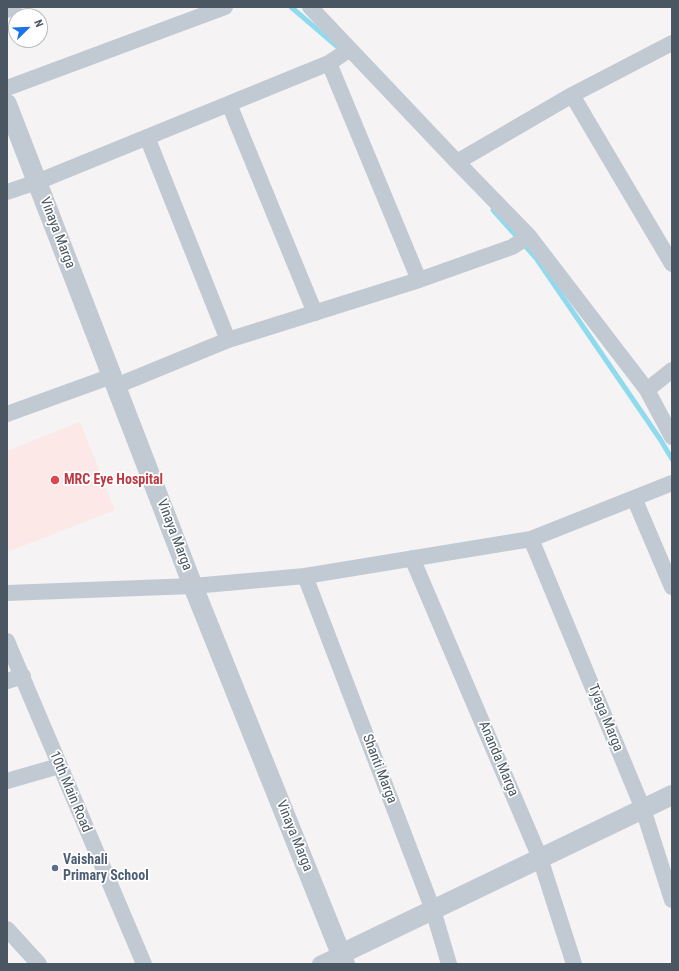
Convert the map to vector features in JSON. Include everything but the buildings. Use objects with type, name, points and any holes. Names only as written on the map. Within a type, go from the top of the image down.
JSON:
[{"type":"street","points":[[7,10],[14,7]]},
{"type":"street","points":[[7,88],[225,7]]},
{"type":"street","points":[[310,7],[340,56],[419,280]]},
{"type":"street","points":[[457,162],[572,96],[672,43]]},
{"type":"street","points":[[7,192],[37,182],[229,104],[340,56]]},
{"type":"street","points":[[340,56],[457,162],[521,241],[647,390],[672,437]]},
{"type":"street","points":[[572,96],[672,264]]},
{"type":"street","name":"Vinaya Marga","points":[[7,104],[193,586],[343,959]]},
{"type":"street","points":[[229,104],[315,313]]},
{"type":"street","points":[[147,137],[228,340]]},
{"type":"street","points":[[7,414],[114,381],[228,340],[419,280],[521,241]]},
{"type":"street","points":[[647,390],[672,370]]},
{"type":"street","points":[[7,593],[193,586],[306,576],[531,539],[668,484]]},
{"type":"street","points":[[634,498],[672,587]]},
{"type":"street","name":"Tyaga Marga","points":[[531,539],[642,809],[672,900]]},
{"type":"street","name":"Ananda Marga","points":[[412,558],[540,858],[574,964]]},
{"type":"street","name":"Shanti Marga","points":[[306,576],[433,910],[449,964]]},
{"type":"street","name":"10th Main Road","points":[[7,641],[144,964]]},
{"type":"street","points":[[7,681],[23,676]]},
{"type":"street","points":[[7,781],[59,766]]},
{"type":"street","points":[[320,964],[343,959],[433,910],[672,795]]},
{"type":"street","points":[[7,929],[39,964]]},
{"type":"shaded area","name":"MRC Eye Hospital","points":[[80,422],[115,510],[7,552],[7,451]]},
{"type":"waterway","points":[[291,7],[339,48]]},
{"type":"waterway","points":[[493,210],[536,258],[660,439],[672,459]]},
{"type":"place","name":"MRC Eye Hospital","points":[[55,480]]},
{"type":"place","name":"Vaishali Primary School","points":[[55,868]]}]
